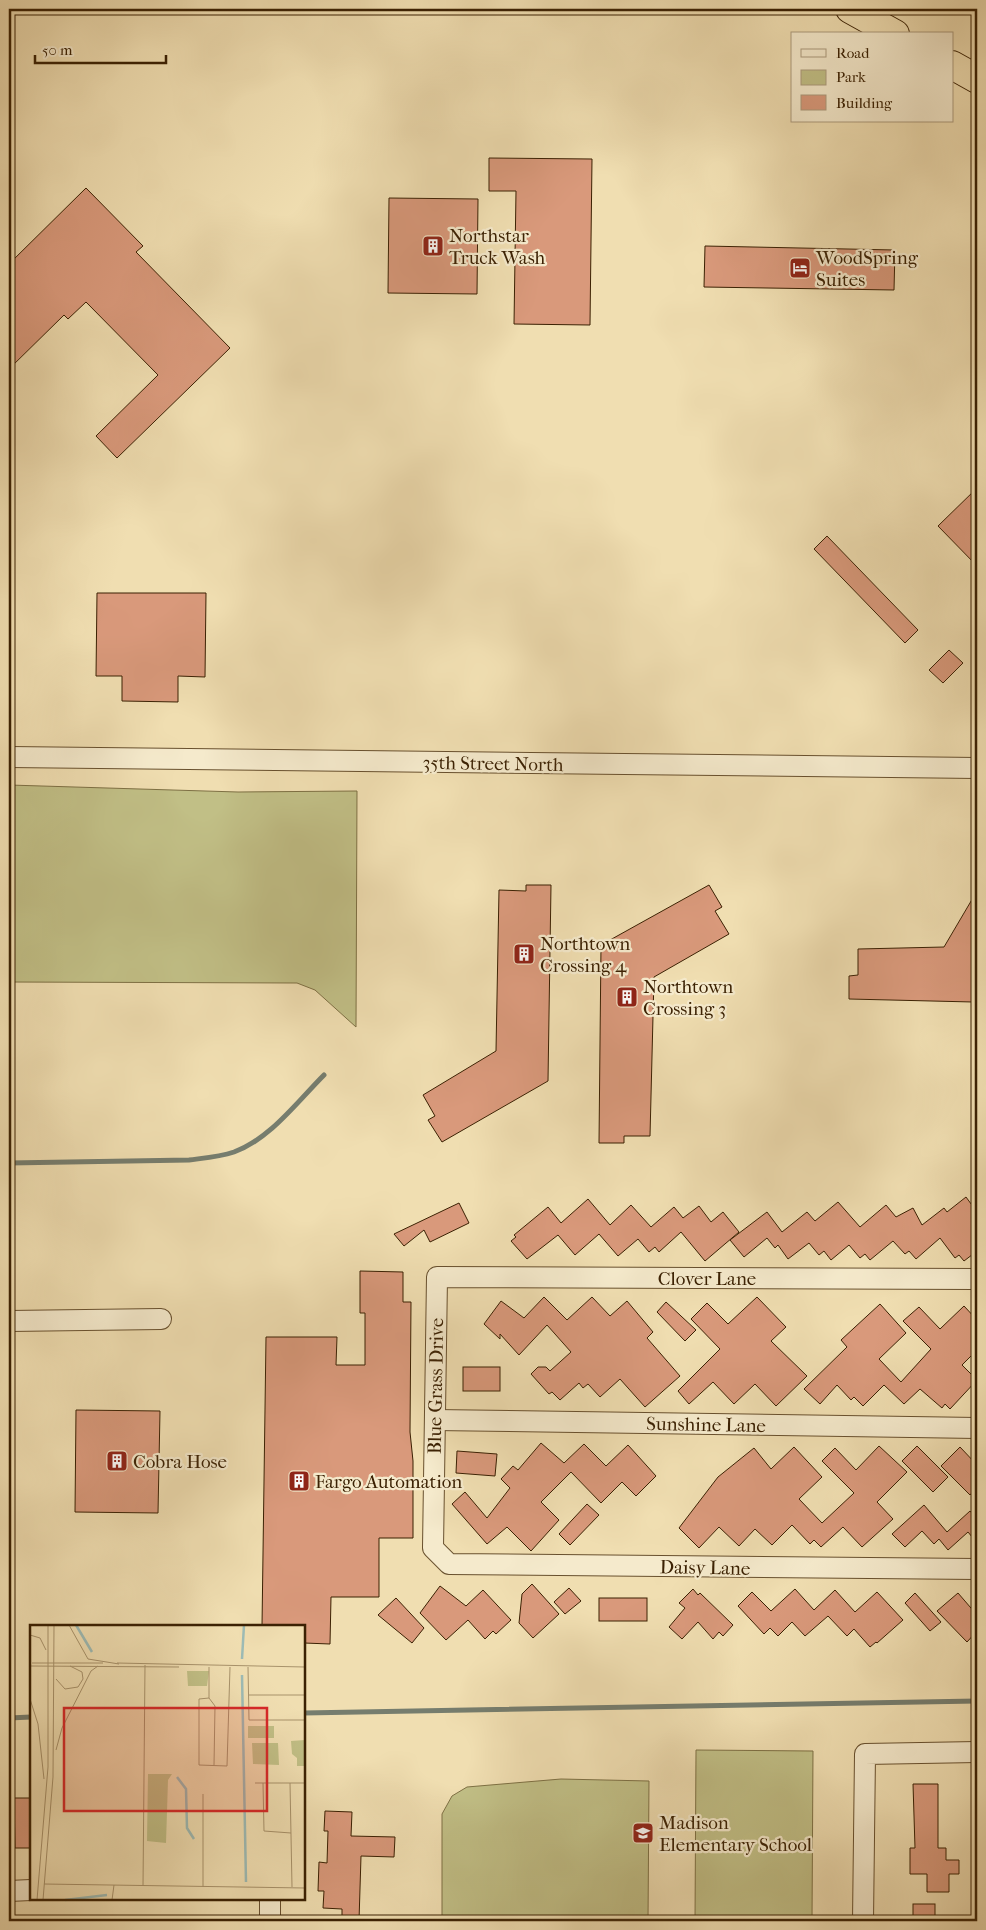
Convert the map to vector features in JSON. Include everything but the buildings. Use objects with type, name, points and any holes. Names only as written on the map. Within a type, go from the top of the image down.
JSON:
[{"type":"highway","points":[[850,9],[891,32]]},
{"type":"highway","points":[[954,66],[977,79]]},
{"type":"street","name":"35th Street North","points":[[9,757],[977,768]]},
{"type":"street","name":"Clover Lane","points":[[437,1277],[977,1279]]},
{"type":"street","name":"Blue Grass Drive","points":[[437,1277],[433,1548],[438,1553]]},
{"type":"street","points":[[9,1321],[161,1319]]},
{"type":"street","name":"Sunshine Lane","points":[[435,1420],[977,1428]]},
{"type":"street","name":"Daisy Lane","points":[[438,1553],[449,1564],[977,1569]]},
{"type":"street","points":[[863,1921],[865,1754],[977,1752]]},
{"type":"street","points":[[9,1890],[30,1890]]},
{"type":"street","points":[[270,1900],[270,1921]]},
{"type":"green space","points":[[9,785],[238,792],[357,791],[356,1027],[315,990],[297,983],[9,982]]},
{"type":"green space","points":[[696,1750],[813,1751],[812,1921],[695,1921]]},
{"type":"green space","points":[[561,1779],[649,1781],[648,1921],[442,1921],[442,1814],[452,1796],[467,1787]]},
{"type":"waterway","points":[[9,1163],[189,1160],[228,1154],[247,1146],[271,1129],[324,1075]]},
{"type":"waterway","points":[[305,1713],[977,1701]]},
{"type":"waterway","points":[[9,1718],[30,1717]]},
{"type":"place","name":"Northstar Truck Wash","points":[[433,246]]},
{"type":"place","name":"WoodSpring Suites","points":[[800,268]]},
{"type":"place","name":"Northtown Crossing 4","points":[[524,954]]},
{"type":"place","name":"Northtown Crossing 3","points":[[627,997]]},
{"type":"place","name":"Cobra Hose","points":[[117,1461]]},
{"type":"place","name":"Fargo Automation","points":[[299,1481]]},
{"type":"place","name":"Madison Elementary School","points":[[643,1833]]}]
